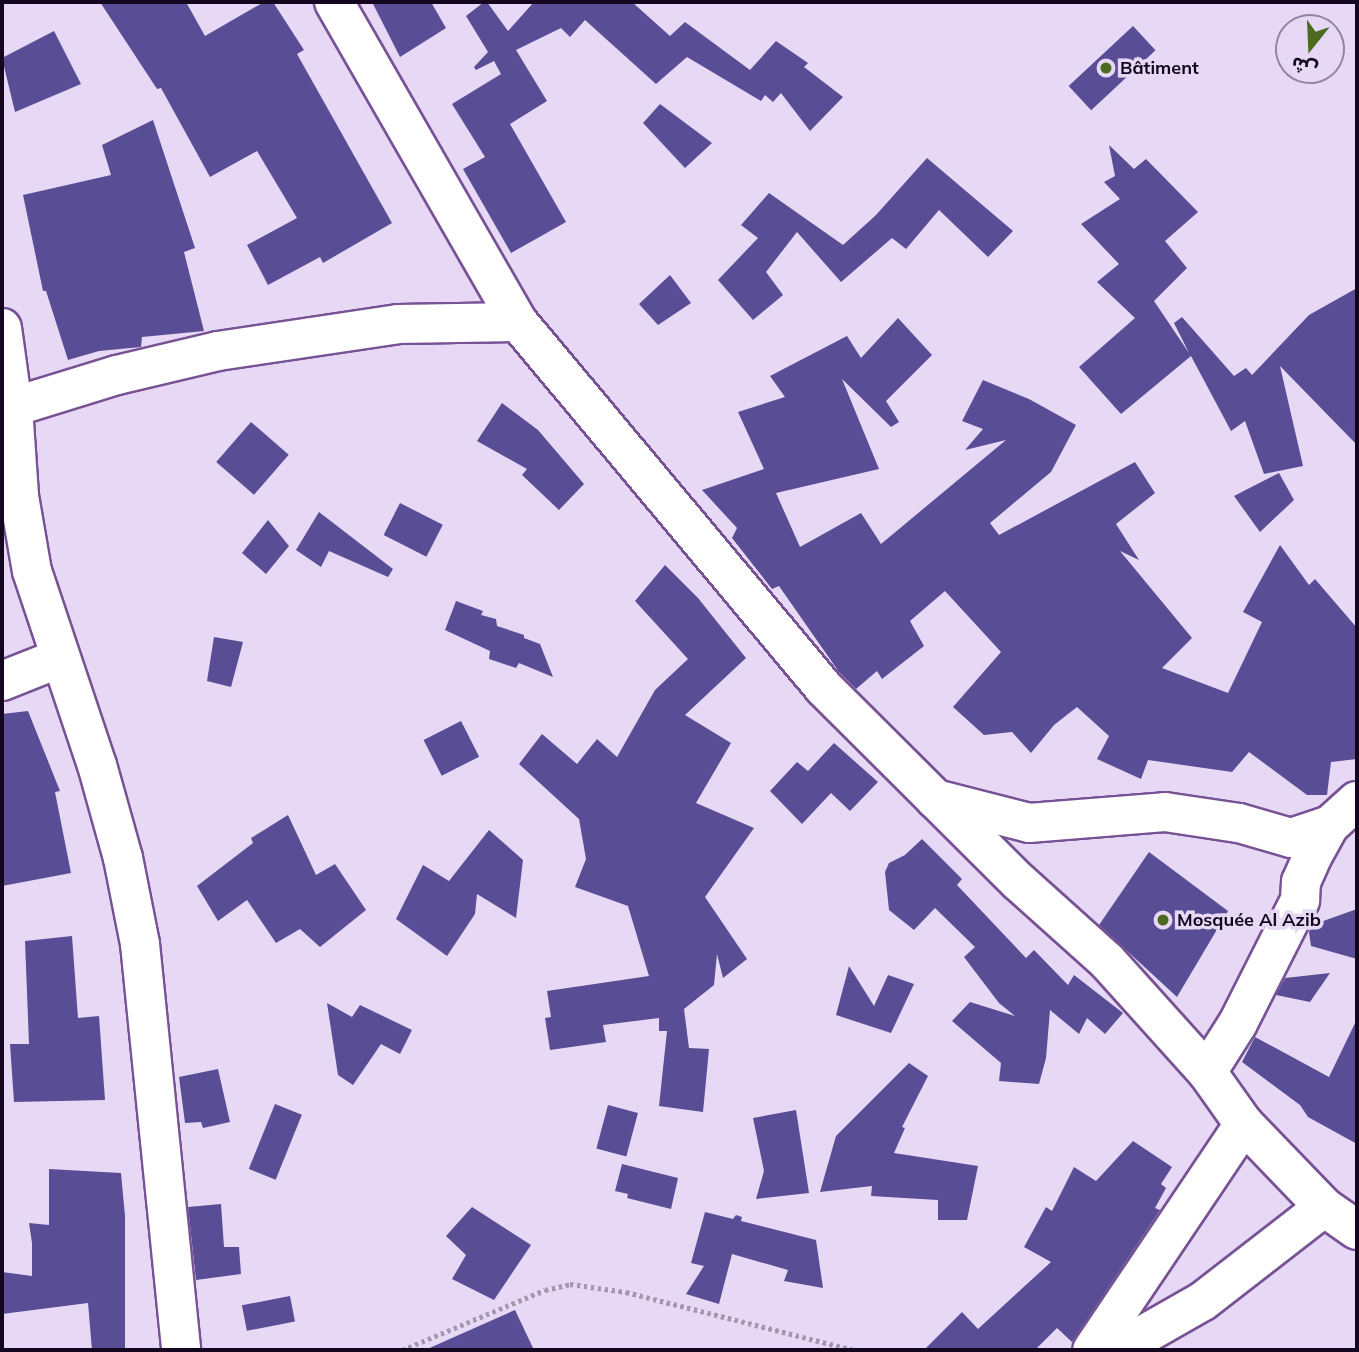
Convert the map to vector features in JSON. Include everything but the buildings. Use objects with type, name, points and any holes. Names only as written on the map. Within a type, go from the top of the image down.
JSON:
[{"type":"street","points":[[334,2],[518,321],[823,687],[1019,883],[1107,961],[1207,1072],[1244,1124],[1324,1207],[1357,1230]]},
{"type":"street","points":[[7,410],[117,375],[218,351],[398,324],[518,321]]},
{"type":"street","points":[[2,328],[7,410],[32,571],[120,845],[140,944],[181,1350]]},
{"type":"street","points":[[2,681],[60,658]]},
{"type":"street","points":[[934,799],[1029,823],[1165,812],[1239,823],[1291,838],[1344,813]]},
{"type":"street","points":[[1207,1072],[1238,1023],[1300,901],[1301,882],[1344,813]]},
{"type":"street","points":[[1092,1350],[1244,1124]]},
{"type":"street","points":[[1117,1350],[1203,1301],[1324,1207]]},
{"type":"path","points":[[402,1350],[545,1290],[570,1284],[626,1292],[853,1350]]},
{"type":"place","name":"Bâtiment","points":[[1106,68]]},
{"type":"place","name":"Mosquée Al Azib","points":[[1163,920]]}]
